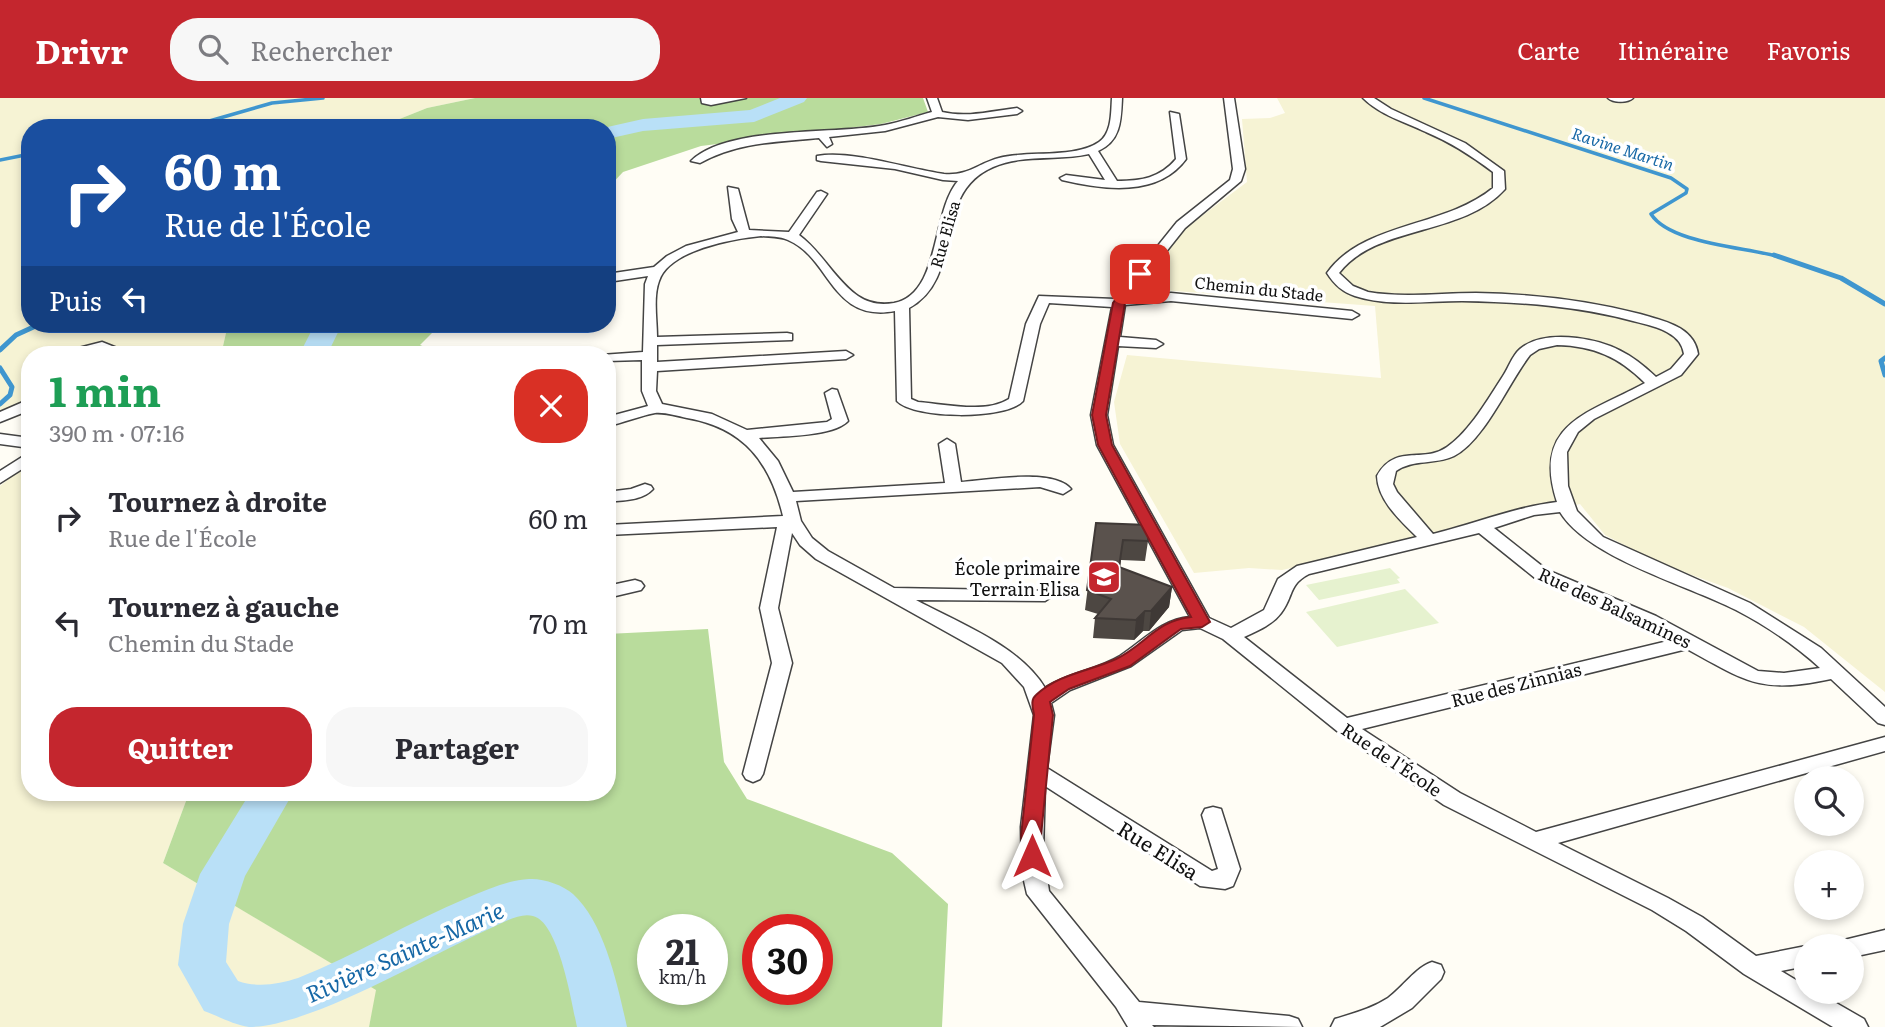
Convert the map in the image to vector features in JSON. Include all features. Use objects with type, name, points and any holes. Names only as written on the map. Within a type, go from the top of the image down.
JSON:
[{"type":"street","points":[[706,98],[706,101],[710,102],[741,98]]},
{"type":"street","points":[[932,98],[938,114]]},
{"type":"street","points":[[1113,183],[1092,150],[1108,141],[1118,131],[1118,98]]},
{"type":"street","points":[[1041,700],[1063,685],[1124,662],[1177,624],[1202,622],[1105,445],[1099,415],[1119,302],[1181,225],[1235,181],[1239,169],[1229,98]]},
{"type":"street","points":[[1368,98],[1381,108],[1451,140],[1488,162],[1497,171],[1499,189],[1486,203],[1450,219],[1350,254],[1337,263],[1333,273],[1338,282],[1365,296],[1383,299],[1538,298],[1587,305],[1656,323],[1685,337],[1691,346],[1691,354],[1688,362],[1676,372],[1589,416],[1572,429],[1559,452],[1560,486],[1566,506],[1575,522],[1597,541],[1744,607],[1814,652],[1885,718]]},
{"type":"street","points":[[1613,98],[1628,98]]},
{"type":"street","points":[[696,161],[723,146],[825,139],[885,128],[938,114],[971,117],[1017,111]]},
{"type":"street","points":[[1066,178],[1134,184],[1161,176],[1179,164],[1181,159],[1174,114]]},
{"type":"street","name":"Rue Elisa","points":[[902,306],[914,300],[931,279],[955,195],[965,178],[984,167],[1014,158],[1092,150]]},
{"type":"street","name":"Rue Elisa","points":[[821,158],[895,166],[943,177],[965,178]]},
{"type":"street","points":[[732,189],[737,203],[738,225],[745,233]]},
{"type":"street","points":[[792,236],[821,194]]},
{"type":"street","points":[[616,277],[655,271],[678,255],[745,233],[772,231],[792,236],[810,250],[856,303],[886,309],[902,306]]},
{"type":"street","points":[[655,271],[651,284],[649,391],[657,408]]},
{"type":"street","name":"Chemin du Stade","points":[[902,306],[904,401],[915,406],[995,409],[1009,407],[1016,401],[1033,324],[1044,299],[1119,302],[1171,297],[1352,315]]},
{"type":"street","points":[[651,355],[788,337]]},
{"type":"street","points":[[1113,341],[1156,344]]},
{"type":"street","points":[[1429,540],[1389,495],[1385,484],[1386,473],[1394,464],[1453,450],[1507,381],[1524,353],[1531,348],[1557,341],[1594,345],[1633,363],[1654,384]]},
{"type":"street","points":[[616,357],[846,355]]},
{"type":"street","points":[[744,435],[831,426],[840,421],[832,393]]},
{"type":"street","points":[[616,419],[657,408]]},
{"type":"street","points":[[616,414],[657,408],[707,417],[732,427],[770,461],[787,496],[793,521],[806,541],[822,555],[1009,659],[1028,675],[1041,700],[1044,715],[1031,836],[1033,876],[1038,894],[1137,1020],[1289,1027]]},
{"type":"street","points":[[0,417],[21,409]]},
{"type":"street","points":[[0,439],[21,442]]},
{"type":"street","points":[[947,444],[953,487]]},
{"type":"street","points":[[0,478],[21,463]]},
{"type":"street","points":[[787,496],[1041,482],[1055,484],[1063,489]]},
{"type":"street","points":[[616,496],[634,494],[645,489]]},
{"type":"street","points":[[1230,635],[1259,621],[1275,609],[1282,587],[1292,575],[1303,570],[1482,527],[1532,510],[1566,506]]},
{"type":"street","points":[[616,530],[793,521]]},
{"type":"street","points":[[753,774],[782,663],[782,651],[768,613],[785,528],[793,521]]},
{"type":"street","name":"Rue des Balsamines","points":[[1482,527],[1541,574],[1649,620],[1737,669],[1764,680],[1788,681],[1837,671]]},
{"type":"street","points":[[616,590],[635,586]]},
{"type":"street","points":[[886,591],[944,596],[1045,595]]},
{"type":"street","name":"Rue de l'École","points":[[1202,622],[1230,635],[1343,726],[1452,799],[1660,904],[1694,924],[1753,967],[1855,1027]]},
{"type":"street","name":"Rue des Zinnias","points":[[1343,726],[1689,642]]},
{"type":"street","points":[[1537,840],[1885,744]]},
{"type":"street","name":"Rue Elisa","points":[[1037,771],[1208,880],[1217,881],[1225,880],[1229,869],[1213,815]]},
{"type":"street","points":[[1864,944],[1885,940]]},
{"type":"street","points":[[1753,967],[1794,958]]},
{"type":"street","points":[[1344,1027],[1383,1016],[1410,997],[1432,972]]},
{"type":"shaded area","points":[[0,98],[475,98],[427,108],[400,119],[21,119],[21,333],[226,333],[223,346],[21,346],[21,410],[0,420]]},
{"type":"shaded area","points":[[1277,98],[1885,98],[1885,692],[1804,627],[1728,588],[1661,564],[1605,535],[1580,504],[1282,570],[1249,568],[1194,573],[1120,444],[1114,402],[1127,355],[1381,378],[1375,306],[1135,288],[1187,227],[1247,182],[1242,119],[1270,118],[1285,113]]},
{"type":"shaded area","points":[[21,469],[21,801],[186,801],[163,863],[377,990],[369,1027],[0,1027],[0,486]]},
{"type":"green space","points":[[475,98],[923,98],[928,112],[881,124],[701,146],[623,172],[616,179],[616,119],[400,119],[427,108]]},
{"type":"green space","points":[[226,333],[432,333],[420,345],[422,346],[223,346]]},
{"type":"green space","points":[[1390,568],[1400,578],[1397,579],[1400,583],[1319,600],[1306,585]]},
{"type":"green space","points":[[1405,589],[1439,623],[1337,647],[1306,612]]},
{"type":"green space","points":[[708,629],[724,762],[747,799],[892,853],[948,904],[942,1027],[369,1027],[376,990],[163,863],[186,801],[616,801],[616,634]]},
{"type":"building","points":[[1096,523],[1148,525],[1148,541],[1123,540],[1119,567],[1172,587],[1151,611],[1145,611],[1136,620],[1095,618],[1111,599],[1087,590]]},
{"type":"waterway","points":[[216,119],[272,103],[323,98]]},
{"type":"waterway","name":"Rivière Sainte-Marie","points":[[616,131],[643,125],[754,116],[797,98]]},
{"type":"waterway","name":"Ravine Martin","points":[[1424,98],[1671,178],[1687,189],[1686,193],[1651,214],[1661,224],[1691,238],[1780,257]]},
{"type":"waterway","points":[[0,160],[21,156]]},
{"type":"waterway","name":"Ravine Martin","points":[[1774,255],[1780,257]]},
{"type":"waterway","name":"Ravine Martin","points":[[1780,257],[1841,278],[1885,304]]},
{"type":"waterway","points":[[0,350],[21,333]]},
{"type":"waterway","name":"Rivière Sainte-Marie","points":[[317,346],[324,333]]},
{"type":"waterway","name":"Ravine Martin","points":[[1885,358],[1881,361],[1885,375]]},
{"type":"waterway","points":[[0,368],[12,387],[10,395],[0,404]]},
{"type":"waterway","name":"Rivière Sainte-Marie","points":[[267,801],[223,874],[206,924],[202,965],[221,996],[251,1006],[269,1006],[306,997],[500,904],[537,897],[556,906],[576,936],[590,976],[602,1027]]},
{"type":"place","name":"École primaire Terrain Elisa","points":[[1104,577]]},
{"type":"route","points":[[1032,856],[1031,836],[1044,715],[1041,700],[1063,685],[1124,662],[1177,624],[1188,621],[1202,622],[1105,445],[1100,429],[1099,415],[1119,303],[1140,274]]}]
